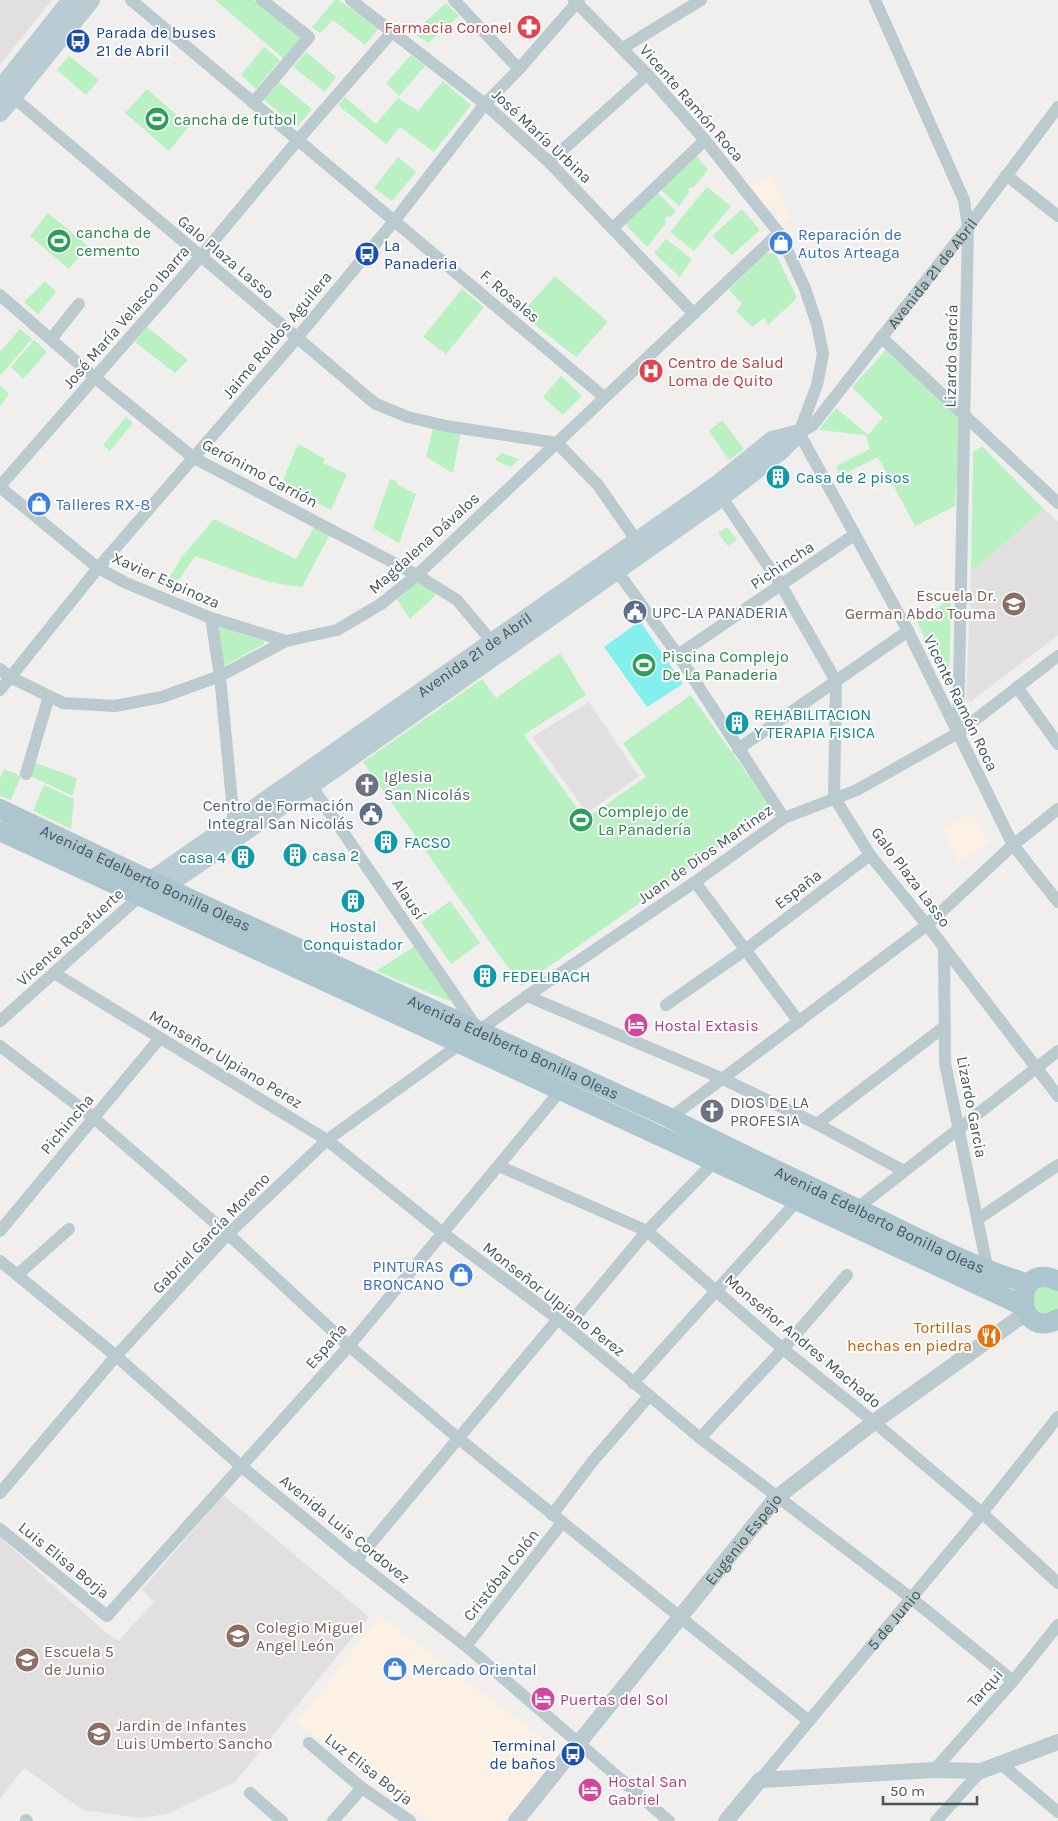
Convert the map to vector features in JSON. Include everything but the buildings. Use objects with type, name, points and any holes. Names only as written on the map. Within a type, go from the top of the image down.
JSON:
[{"type":"main road","points":[[0,113],[5,91],[71,0]]},
{"type":"main road","points":[[5,91],[91,0]]},
{"type":"main road","name":"Avenida 21 de Abril","points":[[157,884],[640,545],[718,491],[781,451],[799,433]]},
{"type":"main road","name":"Avenida 21 de Abril","points":[[496,647],[617,570],[640,545]]},
{"type":"main road","name":"Avenida Edelberto Bonilla Oleas","points":[[0,809],[157,884],[670,1118],[727,1148],[992,1272],[1049,1276]]},
{"type":"main road","name":"Avenida Edelberto Bonilla Oleas","points":[[0,831],[139,897],[463,1044],[798,1200],[1025,1310],[1035,1321],[1056,1322]]},
{"type":"main road","points":[[139,897],[157,884]]},
{"type":"main road","points":[[992,1272],[1049,1276]]},
{"type":"main road","points":[[1025,1310],[1023,1294],[1049,1276]]},
{"type":"street","name":"F. Rosales","points":[[131,0],[604,397]]},
{"type":"street","points":[[253,103],[310,37],[262,0]]},
{"type":"street","name":"José María Urbina","points":[[351,0],[484,104],[549,162],[694,314]]},
{"type":"street","points":[[454,0],[518,69]]},
{"type":"street","points":[[623,48],[701,0]]},
{"type":"street","name":"Lizardo García","points":[[875,0],[964,200],[968,227],[966,417],[958,733]]},
{"type":"street","name":"Jaime Roldos Aguilera","points":[[0,690],[5,673],[297,338],[395,220],[484,104],[518,69],[576,1]]},
{"type":"street","name":"Vicente Ramón Roca","points":[[576,1],[623,48],[705,140],[779,233],[804,286],[817,324],[824,354],[817,385],[799,433],[908,631],[1013,845],[1058,902]]},
{"type":"street","name":"José María Velasco Ibarra","points":[[0,487],[201,256],[297,140],[392,32]]},
{"type":"street","points":[[549,162],[647,74]]},
{"type":"street","name":"Galo Plaza Lasso","points":[[5,91],[376,404],[400,414],[446,426],[556,443]]},
{"type":"street","name":"Avenida 21 de Abril","points":[[799,433],[813,425],[968,227],[1058,107]]},
{"type":"street","points":[[612,228],[705,140]]},
{"type":"street","points":[[1006,174],[1058,216]]},
{"type":"street","name":"Magdalena Dávalos","points":[[5,673],[63,703],[115,706],[162,697],[220,676],[286,641],[337,630],[381,604],[417,575],[779,233]]},
{"type":"street","name":"Gerónimo Carrión","points":[[0,295],[94,377],[194,458],[417,575],[457,600],[496,647]]},
{"type":"street","points":[[51,340],[79,304]]},
{"type":"street","points":[[881,337],[1058,503]]},
{"type":"street","points":[[556,443],[598,485],[640,545]]},
{"type":"street","name":"Xavier Espinoza","points":[[0,487],[98,568],[126,583],[210,618],[286,641]]},
{"type":"street","points":[[718,491],[781,585],[836,681],[834,797]]},
{"type":"street","name":"Pichincha","points":[[678,655],[854,535]]},
{"type":"street","points":[[617,570],[678,655],[784,818]]},
{"type":"street","points":[[210,618],[220,676],[238,828]]},
{"type":"street","points":[[738,749],[908,631]]},
{"type":"street","name":"Juan de Dios Martinez","points":[[480,1032],[527,996],[695,882],[784,818],[834,797],[857,790],[958,733],[1058,656]]},
{"type":"street","points":[[1017,687],[1058,744]]},
{"type":"street","points":[[26,774],[49,696]]},
{"type":"street","name":"Alausí","points":[[307,779],[480,1032]]},
{"type":"street","name":"Galo Plaza Lasso","points":[[834,797],[870,855],[927,925],[1058,1096]]},
{"type":"street","points":[[670,1118],[927,925],[1013,845],[1058,809]]},
{"type":"street","name":"España","points":[[666,1005],[745,950],[870,855]]},
{"type":"street","points":[[695,882],[799,1022]]},
{"type":"street","name":"Vicente Rocafuerte","points":[[0,1021],[139,897]]},
{"type":"street","name":"Lizardo Garcia","points":[[944,948],[945,1063],[978,1219],[992,1272]]},
{"type":"street","name":"Monseñor Ulpiano Perez","points":[[54,973],[327,1140],[443,1233],[562,1323],[700,1438],[776,1498],[911,1598],[1013,1681]]},
{"type":"street","points":[[527,996],[721,1078],[817,1124],[904,1171]]},
{"type":"street","points":[[817,1124],[944,1027]]},
{"type":"street","name":"Gabriel García Moreno","points":[[0,1493],[116,1356],[228,1234],[327,1140],[480,1032]]},
{"type":"street","name":"Pichincha","points":[[0,1231],[160,1038]]},
{"type":"street","points":[[0,1046],[94,1118],[228,1234],[349,1346],[458,1438],[809,1721]]},
{"type":"street","points":[[856,1209],[1058,1051]]},
{"type":"street","name":"España","points":[[107,1616],[349,1346],[561,1090]]},
{"type":"street","points":[[356,1561],[458,1438],[647,1231],[715,1161]]},
{"type":"street","points":[[978,1219],[1058,1165]]},
{"type":"street","name":"Monseñor Andres Machado","points":[[499,1166],[647,1231],[717,1290],[783,1350],[874,1422],[982,1513],[1058,1583]]},
{"type":"street","points":[[633,1383],[798,1200]]},
{"type":"street","points":[[17,1275],[69,1229]]},
{"type":"street","name":"Avenida Luis Cordovez","points":[[0,1261],[116,1356],[241,1466],[356,1561],[466,1646],[670,1821]]},
{"type":"street","points":[[700,1438],[783,1350],[847,1275]]},
{"type":"street","name":"Eugenio Espejo","points":[[516,1821],[776,1498],[874,1422],[1025,1310]]},
{"type":"street","name":"Cristóbal Colón","points":[[466,1646],[557,1519],[592,1462],[650,1396]]},
{"type":"street","name":"5 de Junio","points":[[726,1821],[982,1513],[1058,1417]]},
{"type":"street","name":"Luis Elisa Borja","points":[[0,1529],[107,1616]]},
{"type":"street","name":"Tarqui","points":[[934,1770],[1013,1681],[1058,1625]]},
{"type":"street","points":[[760,1780],[934,1770],[981,1771],[1058,1742]]},
{"type":"street","name":"Luz Elisa Borja","points":[[309,1743],[362,1788],[410,1821]]},
{"type":"street","points":[[1001,1764],[1058,1812]]},
{"type":"street","points":[[936,1821],[981,1771]]},
{"type":"street","points":[[333,1821],[362,1788]]},
{"type":"street","points":[[250,1793],[282,1821]]},
{"type":"shaded area","points":[[0,0],[52,0],[0,65]]},
{"type":"shaded area","points":[[772,175],[790,220],[781,223],[774,206],[767,208],[750,187]]},
{"type":"shaded area","name":"Escuela Dr. German Abdo Touma","points":[[1044,509],[1058,522],[1058,635],[972,701],[966,700],[971,572]]},
{"type":"shaded area","points":[[589,702],[639,776],[587,813],[532,737]]},
{"type":"shaded area","points":[[972,814],[989,843],[959,863],[942,828]]},
{"type":"shaded area","points":[[223,1495],[369,1617],[235,1782],[167,1814],[140,1818],[83,1810],[24,1768],[0,1799],[0,1537],[105,1632],[118,1641],[154,1602],[142,1590]]},
{"type":"shaded area","name":"Mercado Oriental","points":[[380,1615],[560,1751],[506,1821],[427,1821],[297,1723]]},
{"type":"green space","points":[[215,0],[254,0],[302,36],[284,59]]},
{"type":"green space","points":[[335,0],[339,0],[379,28],[365,45],[333,20],[320,33],[312,27]]},
{"type":"green space","points":[[446,3],[459,16],[428,43],[413,33]]},
{"type":"green space","points":[[264,47],[280,60],[256,89],[241,75]]},
{"type":"green space","points":[[306,52],[336,77],[325,92],[293,67]]},
{"type":"green space","points":[[411,55],[425,66],[399,96],[386,83]]},
{"type":"green space","points":[[69,56],[99,80],[86,95],[57,70]]},
{"type":"green space","points":[[443,81],[471,105],[434,152],[400,127],[386,144],[338,105],[345,97],[376,124],[398,98],[418,111]]},
{"type":"green space","points":[[279,82],[312,109],[297,127],[264,100]]},
{"type":"green space","name":"cancha de futbol","points":[[147,89],[189,126],[169,151],[125,113]]},
{"type":"green space","points":[[695,154],[708,170],[694,187],[688,188],[689,193],[679,206],[660,189]]},
{"type":"green space","points":[[398,157],[416,172],[392,201],[374,188]]},
{"type":"green space","points":[[707,187],[731,206],[694,251],[670,232]]},
{"type":"green space","points":[[657,192],[676,211],[672,216],[665,217],[666,223],[647,247],[624,223]]},
{"type":"green space","points":[[742,209],[760,230],[732,255],[712,236]]},
{"type":"green space","name":"cancha de cemento","points":[[48,213],[88,246],[69,269],[30,236]]},
{"type":"green space","points":[[666,239],[692,259],[680,277],[654,253]]},
{"type":"green space","points":[[765,254],[776,254],[797,298],[768,325],[764,318],[752,327],[736,311],[742,304],[729,290]]},
{"type":"green space","points":[[555,276],[608,322],[576,357],[521,314]]},
{"type":"green space","points":[[45,281],[56,292],[38,314],[24,302]]},
{"type":"green space","points":[[462,289],[484,307],[446,354],[423,337]]},
{"type":"green space","points":[[147,327],[188,360],[175,373],[135,342]]},
{"type":"green space","points":[[20,329],[32,339],[0,376],[0,352]]},
{"type":"green space","points":[[34,340],[47,352],[23,379],[11,367]]},
{"type":"green space","points":[[886,350],[961,419],[955,506],[915,526],[878,457],[840,476],[836,466],[870,449],[866,435],[819,430],[836,408],[868,435],[883,418],[852,387]]},
{"type":"green space","points":[[561,376],[582,396],[563,415],[543,397]]},
{"type":"green space","points":[[0,385],[9,394],[0,406]]},
{"type":"green space","points":[[126,417],[133,423],[110,451],[103,445]]},
{"type":"green space","points":[[722,420],[744,449],[729,460],[709,431]]},
{"type":"green space","points":[[434,425],[461,431],[453,473],[426,457]]},
{"type":"green space","points":[[298,444],[325,459],[323,463],[347,474],[331,510],[281,485]]},
{"type":"green space","points":[[982,446],[1044,509],[971,572],[973,452]]},
{"type":"green space","points":[[501,453],[519,459],[511,467],[495,460]]},
{"type":"green space","points":[[390,479],[397,481],[396,484],[416,494],[399,543],[373,528]]},
{"type":"green space","points":[[214,519],[296,559],[315,526],[330,534],[302,587],[260,579],[195,556],[174,587],[166,583],[182,557]]},
{"type":"green space","points":[[727,527],[737,540],[728,546],[718,533]]},
{"type":"green space","points":[[417,581],[438,593],[410,619],[397,600]]},
{"type":"green space","points":[[951,598],[949,689],[917,622]]},
{"type":"green space","points":[[218,626],[264,641],[264,644],[226,665],[222,663]]},
{"type":"green space","name":"Complejo de La Panadería","points":[[560,653],[586,695],[524,735],[585,819],[646,777],[623,743],[691,695],[773,810],[521,986],[363,762],[482,679],[496,698]]},
{"type":"green space","points":[[31,761],[77,778],[73,796],[26,774]]},
{"type":"green space","points":[[4,769],[21,776],[11,800],[0,796],[0,778]]},
{"type":"green space","points":[[44,785],[74,799],[71,829],[33,811]]},
{"type":"green space","points":[[450,901],[480,943],[451,964],[421,922]]},
{"type":"green space","points":[[415,946],[452,997],[449,1001],[376,971]]},
{"type":"green space","points":[[1041,1285],[1058,1290],[1058,1309],[1054,1313],[1038,1313],[1030,1295]]},
{"type":"water","name":"Piscina Complejo De La Panaderia","points":[[640,621],[683,684],[647,707],[604,647]]},
{"type":"place","name":"Farmacia Coronel","points":[[529,27]]},
{"type":"place","name":"Parada de buses 21 de Abril","points":[[78,41]]},
{"type":"place","name":"cancha de futbol","points":[[157,119]]},
{"type":"place","name":"cancha de cemento","points":[[59,241]]},
{"type":"place","name":"Reparación de Autos Arteaga","points":[[781,243]]},
{"type":"place","name":"La Panaderia","points":[[367,254]]},
{"type":"place","name":"Centro de Salud Loma de Quito","points":[[651,371]]},
{"type":"place","name":"Casa de 2 pisos","points":[[778,477]]},
{"type":"place","name":"Talleres RX-8","points":[[39,504]]},
{"type":"place","name":"Escuela Dr. German Abdo Touma","points":[[1014,604]]},
{"type":"place","name":"UPC-LA PANADERIA","points":[[635,612]]},
{"type":"place","name":"Piscina Complejo De La Panaderia","points":[[644,665]]},
{"type":"place","name":"REHABILITACION Y TERAPIA FISICA","points":[[737,723]]},
{"type":"place","name":"Iglesia San Nicolás","points":[[367,785]]},
{"type":"place","name":"Centro de Formación Integral San Nicolás","points":[[371,814]]},
{"type":"place","name":"Complejo de La Panadería","points":[[581,820]]},
{"type":"place","name":"FACSO","points":[[386,842]]},
{"type":"place","name":"casa 2","points":[[295,855]]},
{"type":"place","name":"casa 4","points":[[243,857]]},
{"type":"place","name":"Hostal Conquistador","points":[[353,901]]},
{"type":"place","name":"FEDELIBACH","points":[[485,976]]},
{"type":"place","name":"Hostal Extasis","points":[[636,1025]]},
{"type":"place","name":"DIOS DE LA PROFESIA","points":[[712,1111]]},
{"type":"place","name":"PINTURAS BRONCANO","points":[[461,1275]]},
{"type":"place","name":"Tortillas hechas en piedra","points":[[989,1336]]},
{"type":"place","name":"Colegio Miguel Angel León","points":[[238,1636]]},
{"type":"place","name":"Escuela 5 de Junio","points":[[27,1660]]},
{"type":"place","name":"Mercado Oriental","points":[[395,1669]]},
{"type":"place","name":"Puertas del Sol","points":[[543,1699]]},
{"type":"place","name":"Jardin de Infantes Luis Umberto Sancho","points":[[99,1734]]},
{"type":"place","name":"Terminal de baños","points":[[573,1754]]},
{"type":"place","name":"Hostal San Gabriel","points":[[590,1790]]}]
